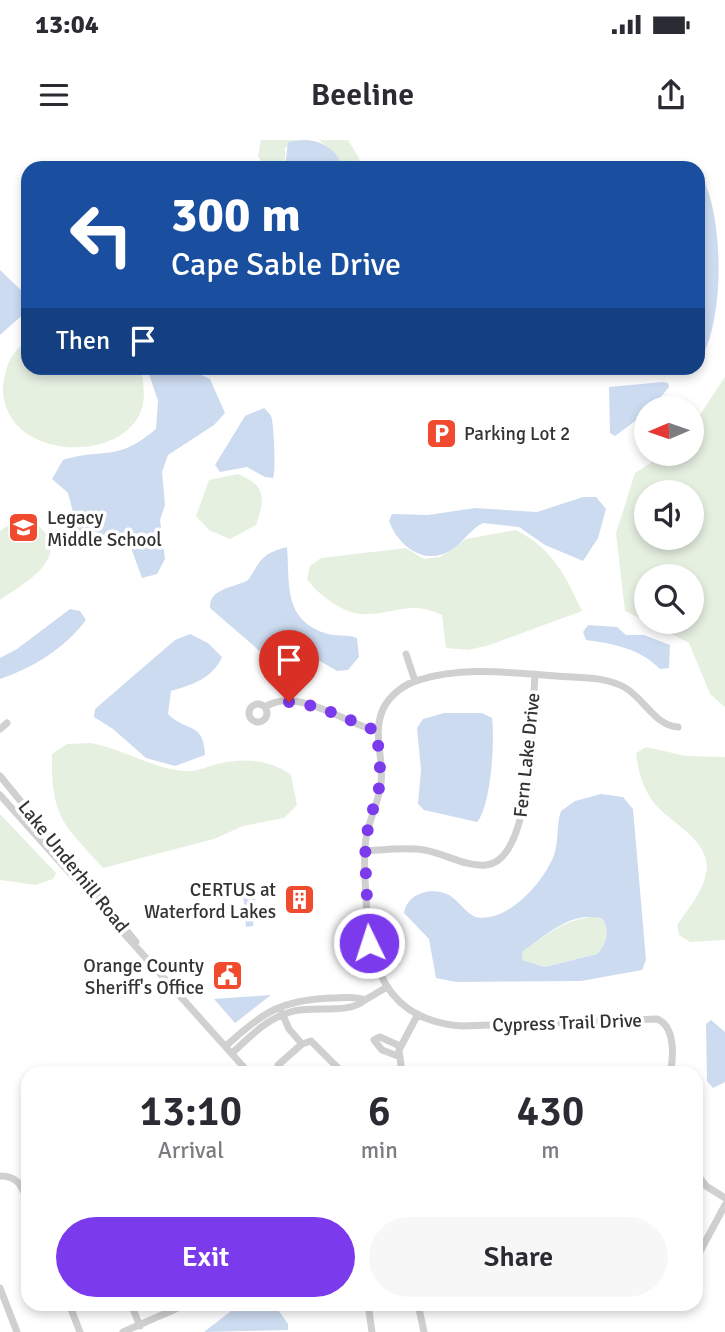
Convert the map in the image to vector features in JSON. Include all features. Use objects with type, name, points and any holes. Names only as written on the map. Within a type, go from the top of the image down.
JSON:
[{"type":"street","points":[[406,654],[415,681],[480,671],[615,683],[636,695],[663,724],[678,727]]},
{"type":"street","name":"Fern Lake Drive","points":[[365,851],[423,850],[480,865],[493,864],[506,855],[518,829],[525,801],[535,674]]},
{"type":"street","name":"Cypress Trail Drive","points":[[415,681],[391,698],[382,713],[377,731],[381,781],[365,851],[368,941],[376,969],[387,987],[418,1014],[462,1026],[657,1019],[669,1030],[670,1066]]},
{"type":"street","points":[[265,707],[275,702],[310,705],[377,731]]},
{"type":"street","name":"Lake Underhill Road","points":[[1,776],[96,890],[146,957]]},
{"type":"street","name":"Lake Underhill Road","points":[[0,795],[243,1066]]},
{"type":"street","points":[[226,1046],[257,1018],[279,1006],[302,1000],[359,1005],[387,987]]},
{"type":"street","points":[[232,1053],[260,1028],[282,1014],[334,1003]]},
{"type":"street","points":[[279,1006],[289,1029],[302,1044]]},
{"type":"street","points":[[400,1066],[398,1056],[400,1045],[418,1014]]},
{"type":"street","points":[[398,1056],[380,1049],[374,1040],[380,1037],[400,1045]]},
{"type":"street","points":[[278,1066],[302,1044],[314,1041],[337,1066]]},
{"type":"street","points":[[0,1176],[11,1176],[21,1183]]},
{"type":"street","points":[[703,1182],[725,1198]]},
{"type":"street","points":[[703,1246],[725,1205]]},
{"type":"street","points":[[0,1288],[18,1332]]},
{"type":"street","points":[[72,1311],[80,1332]]},
{"type":"street","points":[[134,1311],[140,1326]]},
{"type":"street","points":[[123,1332],[172,1311]]},
{"type":"street","points":[[369,1311],[372,1332]]},
{"type":"street","points":[[420,1311],[424,1332]]},
{"type":"green space","points":[[261,140],[305,140],[285,148],[285,161],[261,161],[258,156]]},
{"type":"green space","points":[[319,140],[348,140],[359,161],[339,161],[337,155]]},
{"type":"green space","points":[[21,347],[21,375],[141,375],[144,393],[138,417],[122,434],[99,444],[73,447],[47,443],[24,431],[8,412],[3,386],[10,360]]},
{"type":"green space","points":[[725,377],[725,707],[710,694],[689,643],[672,634],[704,634],[704,564],[634,564],[634,615],[625,611],[616,533],[635,473],[646,466],[704,466],[704,408]]},
{"type":"green space","points":[[238,474],[254,483],[259,489],[262,501],[256,525],[230,539],[209,530],[196,516],[209,480]]},
{"type":"green space","points":[[22,515],[25,518],[23,521],[36,525],[46,534],[50,555],[37,573],[0,600],[0,531]]},
{"type":"green space","points":[[516,530],[549,554],[582,611],[490,645],[468,650],[446,648],[442,615],[419,608],[372,614],[354,613],[331,602],[307,579],[310,566],[321,558],[406,548],[424,559],[440,557],[466,539]]},
{"type":"green space","points":[[91,743],[161,767],[185,771],[237,761],[265,763],[291,775],[297,805],[284,818],[243,826],[214,839],[103,868],[62,818],[57,806],[52,775],[52,754],[67,744]]},
{"type":"green space","points":[[646,747],[686,756],[725,757],[725,940],[690,942],[679,935],[677,925],[701,888],[706,874],[706,862],[697,843],[661,811],[647,792],[636,753]]},
{"type":"green space","points":[[0,814],[56,873],[53,879],[36,885],[0,880]]},
{"type":"green space","points":[[602,918],[607,932],[603,946],[597,954],[545,967],[522,960],[523,951],[556,929],[573,921]]},
{"type":"water","points":[[288,142],[317,142],[333,151],[340,161],[286,161]]},
{"type":"water","points":[[705,184],[713,211],[719,264],[718,292],[705,349]]},
{"type":"water","points":[[0,270],[21,290],[21,316],[0,335]]},
{"type":"water","points":[[149,375],[201,375],[210,379],[225,413],[214,425],[168,455],[162,472],[165,505],[160,520],[165,559],[157,574],[142,578],[130,545],[92,531],[78,531],[68,493],[52,479],[63,460],[120,450],[142,440],[156,429],[158,401]]},
{"type":"water","points":[[663,382],[668,383],[669,387],[662,396],[634,396],[634,422],[615,436],[610,433],[609,387]]},
{"type":"water","points":[[264,408],[272,420],[273,478],[265,477],[247,467],[220,472],[215,465],[245,416]]},
{"type":"water","points":[[583,497],[596,497],[606,509],[598,538],[583,561],[545,545],[519,527],[483,523],[444,554],[424,555],[407,547],[389,521],[392,514],[428,515],[475,508],[537,512]]},
{"type":"water","points":[[287,547],[291,599],[302,619],[311,627],[325,633],[357,638],[359,657],[348,670],[337,671],[315,658],[270,660],[210,608],[211,601],[218,592],[248,580],[266,556]]},
{"type":"water","points":[[70,609],[80,611],[86,620],[78,630],[36,663],[0,679],[0,658],[17,649]]},
{"type":"water","points":[[588,625],[617,627],[626,635],[644,635],[670,645],[669,668],[660,669],[644,656],[626,648],[586,640],[583,632]]},
{"type":"water","points":[[190,634],[208,643],[222,657],[207,675],[171,691],[168,714],[197,732],[204,744],[205,755],[175,766],[146,758],[113,729],[94,717],[95,709],[175,640]]},
{"type":"water","points":[[444,713],[482,713],[492,718],[489,788],[486,803],[477,822],[424,810],[418,804],[421,770],[417,728],[423,719]]},
{"type":"water","points":[[601,794],[623,797],[633,809],[646,960],[642,970],[581,981],[456,982],[436,978],[429,939],[404,913],[410,900],[428,891],[442,892],[453,897],[475,917],[499,914],[511,908],[533,888],[549,866],[556,850],[561,811],[575,801]],"holes":[[[586,917],[602,918],[606,937],[597,954],[545,967],[522,960],[523,951],[560,925]]]},
{"type":"water","points":[[250,891],[255,896],[253,926],[246,927],[243,894]]},
{"type":"water","points":[[271,995],[235,1023],[214,999]]},
{"type":"water","points":[[711,1020],[725,1032],[725,1082],[713,1088],[707,1081],[706,1024]]},
{"type":"water","points":[[231,1311],[279,1311],[288,1324],[288,1330],[204,1332]]},
{"type":"place","name":"Parking Lot 2","points":[[441,433]]},
{"type":"place","name":"Legacy Middle School","points":[[24,528]]},
{"type":"place","name":"CERTUS at Waterford Lakes","points":[[299,900]]},
{"type":"place","name":"Orange County Sheriff's Office","points":[[227,976]]},
{"type":"route","points":[[289,702],[319,707],[377,731],[382,765],[381,781],[379,796],[368,827],[365,855],[369,943]]}]
